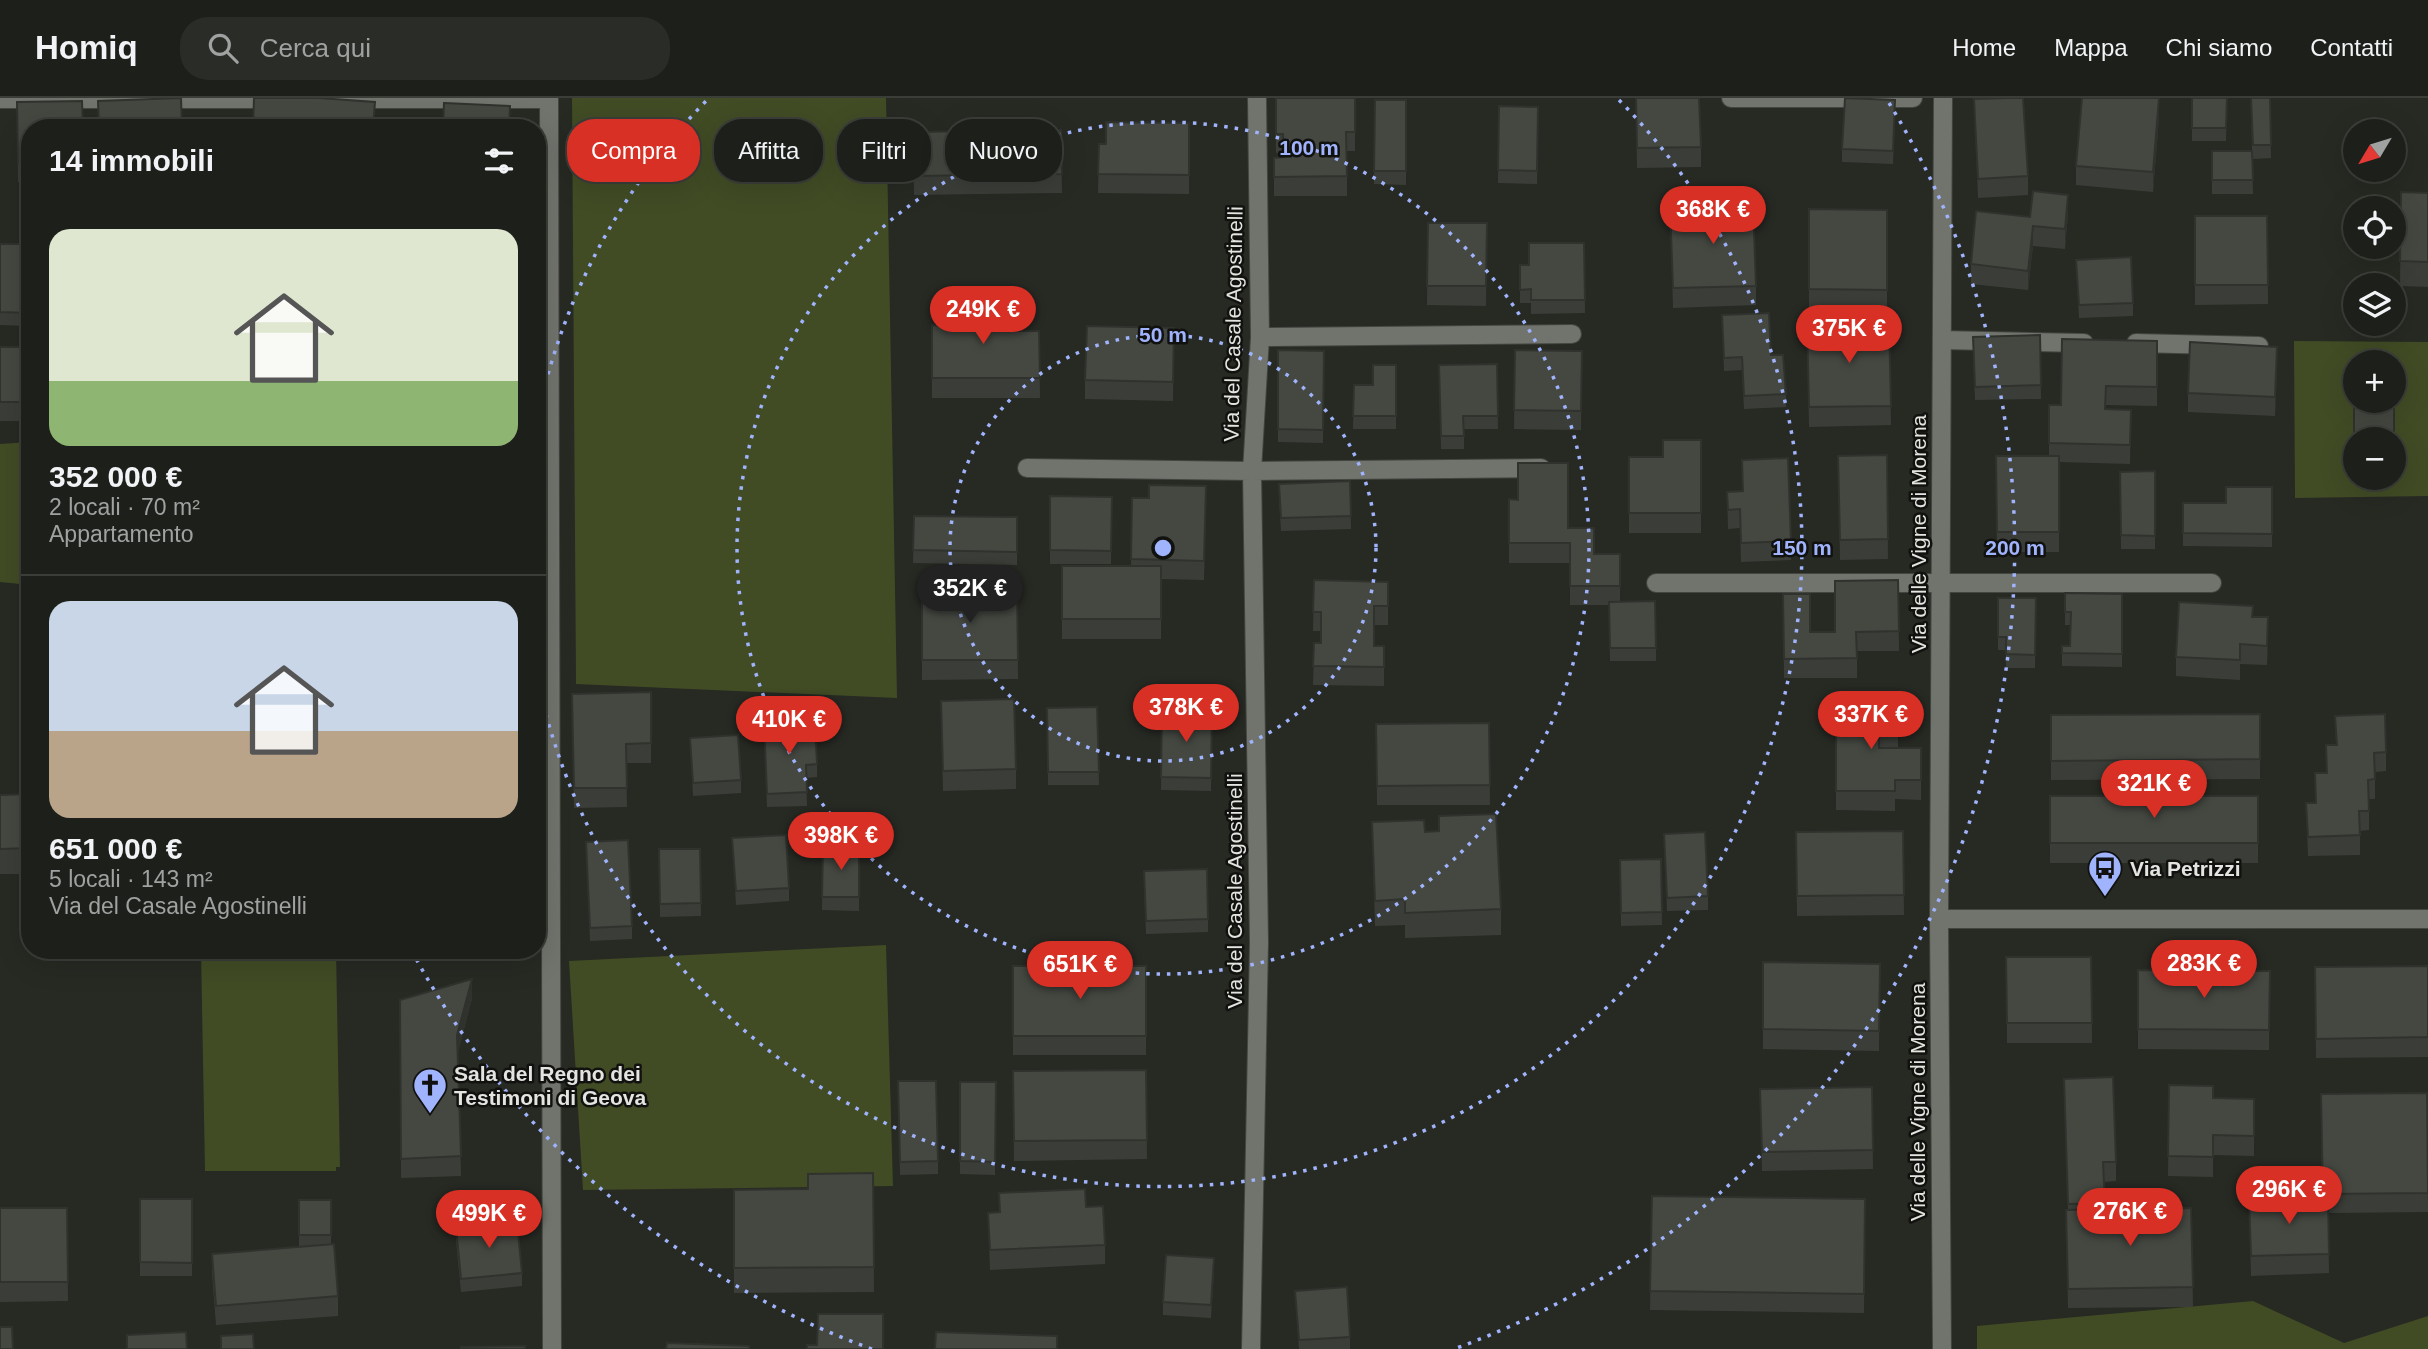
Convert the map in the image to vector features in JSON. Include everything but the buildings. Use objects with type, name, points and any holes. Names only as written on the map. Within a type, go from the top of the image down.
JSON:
[{"type":"street","points":[[0,99],[549,98],[552,1349]]},
{"type":"street","name":"Via del Casale Agostinelli","points":[[1251,1349],[1259,942],[1252,471],[1260,337],[1257,98]]},
{"type":"street","points":[[1731,98],[1913,98]]},
{"type":"street","name":"Via delle Vigne di Morena","points":[[1942,1349],[1939,919],[1943,98]]},
{"type":"street","points":[[1260,337],[1572,334]]},
{"type":"street","points":[[1942,340],[2259,346]]},
{"type":"street","points":[[1027,468],[1252,471],[1564,468]]},
{"type":"street","points":[[1656,583],[2212,583]]},
{"type":"street","points":[[1939,919],[2428,919]]},
{"type":"green space","points":[[572,98],[886,98],[886,119],[837,119],[837,182],[888,182],[897,698],[576,684],[573,182],[700,182],[700,119],[572,119]]},
{"type":"green space","points":[[2294,341],[2428,342],[2428,496],[2295,498]]},
{"type":"green space","points":[[21,443],[21,584],[0,582],[0,444]]},
{"type":"green space","points":[[886,945],[893,1186],[583,1190],[569,961]]},
{"type":"green space","points":[[201,959],[336,959],[340,1167],[336,1167],[336,1171],[205,1171]]},
{"type":"green space","points":[[2253,1301],[2344,1343],[2428,1316],[2428,1349],[1977,1349],[1977,1326]]},
{"type":"place","name":"Via Petrizzi","points":[[2105,898]]},
{"type":"place","name":"Sala del Regno dei Testimoni di Geova","points":[[430,1115]]}]
